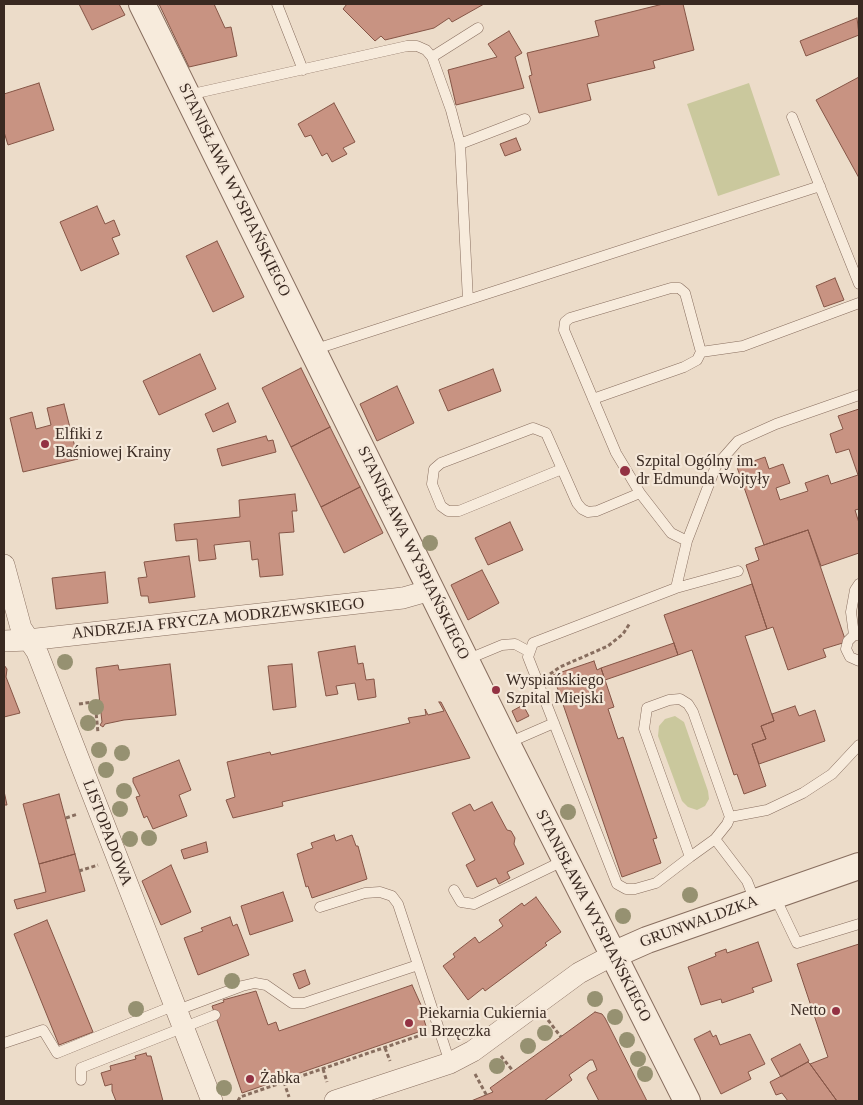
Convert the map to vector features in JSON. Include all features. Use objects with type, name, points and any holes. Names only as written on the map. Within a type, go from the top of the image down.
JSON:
[{"type":"street","name":"STANISŁAWA WYSPIAŃSKIEGO","points":[[142,4],[507,744],[687,1101]]},
{"type":"street","name":"LISTOPADOWA","points":[[4,565],[21,628],[37,652],[212,1101]]},
{"type":"street","name":"ANDRZEJA FRYCZA MODRZEWSKIEGO","points":[[4,641],[28,640],[403,598],[431,590]]},
{"type":"street","name":"GRUNWALDZKA","points":[[332,1093],[450,1063],[473,1051],[579,974],[613,956],[647,940],[859,866]]},
{"type":"lane","points":[[277,4],[303,70]]},
{"type":"lane","points":[[432,57],[478,28]]},
{"type":"lane","points":[[187,96],[407,46],[417,46],[426,50],[432,57],[452,110],[460,144],[468,300]]},
{"type":"lane","points":[[792,117],[859,284]]},
{"type":"lane","points":[[460,144],[524,119]]},
{"type":"lane","points":[[312,350],[820,186]]},
{"type":"lane","points":[[593,399],[684,367],[697,360],[701,352],[685,293],[679,288],[671,288],[570,318],[565,322],[564,330],[593,399],[616,453],[640,493],[671,533],[687,540]]},
{"type":"lane","points":[[701,352],[743,346],[859,303]]},
{"type":"lane","points":[[676,588],[687,540],[716,466],[738,441],[776,424],[859,395]]},
{"type":"lane","points":[[562,470],[459,511],[448,511],[441,506],[432,484],[434,468],[532,428],[546,433],[577,503],[588,512],[597,511],[640,493]]},
{"type":"lane","points":[[690,857],[644,729],[647,708],[669,700],[680,699],[688,704],[693,712],[730,817],[728,824],[715,839],[656,883],[635,890],[626,889],[617,884],[528,657],[528,650],[533,643],[676,588],[738,571]]},
{"type":"lane","points":[[859,584],[855,590],[851,612],[857,635],[848,641],[846,649],[850,657],[859,661]]},
{"type":"lane","points":[[466,660],[502,645],[515,644],[528,650]]},
{"type":"lane","points":[[507,744],[554,723]]},
{"type":"lane","points":[[730,817],[767,810],[803,793],[832,774],[859,745]]},
{"type":"lane","points":[[715,839],[747,881],[764,898],[797,943],[859,924]]},
{"type":"lane","points":[[454,890],[461,902],[474,904],[565,860]]},
{"type":"lane","points":[[320,907],[365,893],[380,892],[392,896],[398,904],[450,1063]]},
{"type":"lane","points":[[4,1042],[43,1030],[57,1053],[177,1015],[255,983],[266,985],[292,1003],[304,1003],[418,965]]},
{"type":"lane","points":[[81,1080],[81,1068],[177,1015],[215,1015]]},
{"type":"path","points":[[540,688],[549,674],[560,667],[597,652],[623,634],[632,621],[636,604]]},
{"type":"path","points":[[83,703],[100,701]]},
{"type":"path","points":[[92,702],[96,712],[98,733]]},
{"type":"path","points":[[66,818],[84,812]]},
{"type":"path","points":[[80,871],[103,864]]},
{"type":"path","points":[[548,1020],[561,1037]]},
{"type":"path","points":[[238,1101],[240,1097],[427,1033]]},
{"type":"path","points":[[385,1048],[391,1064]]},
{"type":"path","points":[[500,1053],[513,1071]]},
{"type":"path","points":[[323,1068],[332,1093]]},
{"type":"path","points":[[474,1071],[487,1096]]},
{"type":"path","points":[[284,1082],[289,1098]]},
{"type":"shaded area","points":[[749,83],[780,175],[718,196],[687,104]]},
{"type":"shaded area","points":[[675,716],[684,722],[708,791],[709,799],[705,806],[697,810],[688,807],[682,801],[658,736],[659,726],[665,719]]},
{"type":"building","points":[[79,4],[119,4],[125,15],[92,30]]},
{"type":"building","points":[[159,4],[214,4],[225,28],[231,27],[237,56],[189,67]]},
{"type":"building","points":[[347,4],[484,4],[452,22],[449,18],[434,28],[385,40],[381,36],[375,41],[343,9]]},
{"type":"building","points":[[663,4],[683,4],[694,50],[653,61],[655,68],[587,84],[591,100],[539,113],[529,76],[532,75],[527,53],[599,36],[595,21]]},
{"type":"building","points":[[857,18],[859,35],[806,56],[800,41]]},
{"type":"building","points":[[509,31],[522,53],[515,57],[524,88],[456,105],[448,70],[497,57],[488,44]]},
{"type":"building","points":[[859,77],[859,178],[816,100]]},
{"type":"building","points":[[39,83],[54,130],[8,145],[4,132],[4,94]]},
{"type":"building","points":[[334,103],[355,142],[343,148],[347,154],[332,162],[327,153],[322,156],[311,135],[305,137],[298,124]]},
{"type":"building","points":[[516,138],[521,150],[505,156],[500,144]]},
{"type":"building","points":[[97,206],[105,224],[114,220],[120,235],[112,238],[119,254],[81,271],[60,222]]},
{"type":"building","points":[[217,241],[244,297],[213,312],[186,256]]},
{"type":"building","points":[[835,278],[844,300],[824,307],[816,286]]},
{"type":"building","points":[[200,354],[216,389],[159,415],[143,381]]},
{"type":"building","points":[[301,368],[330,427],[291,447],[262,388]]},
{"type":"building","points":[[493,369],[501,391],[448,411],[439,390]]},
{"type":"building","points":[[397,386],[414,423],[377,441],[360,404]]},
{"type":"building","points":[[228,403],[236,422],[213,432],[205,414]]},
{"type":"building","name":"Elfiki z Baśniowej Krainy","points":[[64,404],[78,459],[23,472],[10,418],[32,412],[36,429],[51,425],[47,408]]},
{"type":"building","points":[[859,409],[859,509],[855,510],[859,523],[859,553],[821,566],[808,530],[764,545],[737,467],[765,457],[769,469],[783,464],[790,483],[776,488],[780,500],[808,491],[805,483],[828,475],[831,484],[858,475],[849,449],[836,453],[830,434],[843,429],[838,416]]},
{"type":"building","points":[[330,427],[360,487],[321,507],[291,447]]},
{"type":"building","points":[[266,436],[268,441],[273,440],[276,452],[222,466],[217,449]]},
{"type":"building","points":[[360,487],[383,533],[344,553],[321,507]]},
{"type":"building","points":[[295,494],[297,511],[292,511],[294,532],[279,533],[283,575],[260,577],[258,559],[252,560],[250,541],[214,545],[216,559],[199,561],[197,539],[176,541],[174,524],[240,517],[239,500]]},
{"type":"building","points":[[510,522],[523,550],[488,565],[475,538]]},
{"type":"building","points":[[808,530],[846,642],[823,649],[826,657],[788,670],[773,627],[767,629],[746,565],[759,560],[755,548]]},
{"type":"building","points":[[189,556],[195,597],[149,603],[148,596],[141,596],[138,578],[147,577],[144,562]]},
{"type":"building","points":[[482,570],[499,603],[468,620],[451,585]]},
{"type":"building","points":[[105,572],[108,603],[56,609],[52,578]]},
{"type":"building","points":[[752,584],[767,629],[745,636],[774,721],[761,726],[766,739],[752,744],[766,786],[744,794],[737,774],[734,775],[692,650],[678,655],[664,615]]},
{"type":"building","points":[[674,643],[678,655],[605,680],[601,668]]},
{"type":"building","points":[[355,646],[358,664],[363,663],[366,680],[374,679],[376,697],[358,700],[355,683],[336,686],[338,694],[326,696],[318,652]]},
{"type":"building","points":[[594,661],[597,670],[601,668],[614,707],[608,709],[618,739],[623,737],[657,838],[653,839],[661,863],[622,877],[553,675]]},
{"type":"building","points":[[170,664],[176,715],[124,720],[105,724],[103,727],[100,725],[102,722],[96,668],[118,665],[119,670]]},
{"type":"building","points":[[292,664],[296,707],[273,710],[268,666]]},
{"type":"building","points":[[4,665],[7,669],[6,677],[20,713],[4,717]]},
{"type":"building","points":[[439,702],[441,702],[470,758],[282,802],[283,806],[233,818],[226,800],[235,797],[227,762],[270,752],[271,755],[410,723],[408,718],[426,715],[425,709],[428,715],[444,711]]},
{"type":"building","points":[[523,705],[529,716],[517,722],[512,711]]},
{"type":"building","points":[[795,706],[799,716],[815,710],[825,741],[759,764],[752,744],[766,739],[761,726],[774,721],[772,714]]},
{"type":"building","points":[[179,760],[191,790],[179,795],[187,816],[153,829],[147,816],[144,818],[136,797],[140,796],[133,778]]},
{"type":"building","points":[[4,791],[7,805],[4,805]]},
{"type":"building","points":[[59,794],[75,854],[39,864],[23,804]]},
{"type":"building","points":[[492,802],[507,830],[511,831],[515,838],[514,844],[524,864],[507,872],[510,878],[499,884],[496,878],[477,887],[466,865],[475,860],[452,813],[470,804],[474,811]]},
{"type":"building","points":[[334,835],[336,841],[352,835],[356,846],[358,846],[367,879],[312,898],[308,886],[306,887],[297,854],[313,848],[311,843]]},
{"type":"building","points":[[206,842],[208,852],[184,859],[181,850]]},
{"type":"building","points":[[75,854],[85,891],[17,909],[14,900],[46,892],[39,864]]},
{"type":"building","points":[[171,865],[191,912],[161,925],[142,881]]},
{"type":"building","points":[[283,892],[293,921],[250,935],[241,906]]},
{"type":"building","points":[[536,897],[561,932],[545,943],[547,945],[485,991],[483,988],[468,1000],[443,966],[455,957],[453,954],[475,937],[479,943],[503,926],[499,920],[522,903],[524,906]]},
{"type":"building","points":[[230,917],[233,926],[237,924],[249,955],[198,975],[184,938],[203,931],[201,928]]},
{"type":"building","points":[[47,920],[93,1032],[59,1045],[14,934]]},
{"type":"building","points":[[758,942],[772,981],[752,988],[754,992],[722,1003],[721,999],[701,1005],[688,967],[716,956],[715,953],[726,949],[727,953]]},
{"type":"building","name":"Netto","points":[[859,944],[859,1101],[837,1101],[810,1064],[828,1057],[797,964]]},
{"type":"building","points":[[305,970],[310,984],[299,989],[293,974]]},
{"type":"building","points":[[412,985],[426,1016],[423,1017],[427,1029],[242,1093],[212,1006],[224,1002],[223,1000],[256,991],[268,1025],[276,1022],[279,1031]]},
{"type":"building","points":[[595,1012],[602,1014],[605,1018],[647,1101],[599,1101],[587,1078],[589,1074],[597,1070],[593,1060],[590,1060],[569,1075],[572,1080],[544,1101],[471,1101],[493,1092],[490,1088]]},
{"type":"building","points":[[710,1031],[713,1037],[716,1035],[720,1045],[750,1034],[765,1064],[748,1072],[751,1079],[721,1094],[694,1039]]},
{"type":"building","points":[[800,1044],[809,1061],[781,1077],[771,1059]]},
{"type":"building","points":[[146,1053],[147,1056],[151,1056],[163,1101],[116,1101],[112,1091],[112,1084],[105,1086],[101,1073],[111,1070],[110,1066],[136,1059],[135,1056]]},
{"type":"building","points":[[808,1062],[837,1101],[788,1101],[782,1093],[776,1095],[770,1082]]},
{"type":"place","name":"Elfiki z Baśniowej Krainy","points":[[45,444]]},
{"type":"place","name":"Szpital Ogólny im. dr Edmunda Wojtyły","points":[[625,471]]},
{"type":"place","name":"Wyspiańskiego Szpital Miejski","points":[[496,690]]},
{"type":"place","name":"Netto","points":[[836,1011]]},
{"type":"place","name":"Piekarnia Cukiernia u Brzęczka","points":[[409,1023]]},
{"type":"place","name":"Żabka","points":[[250,1079]]}]
